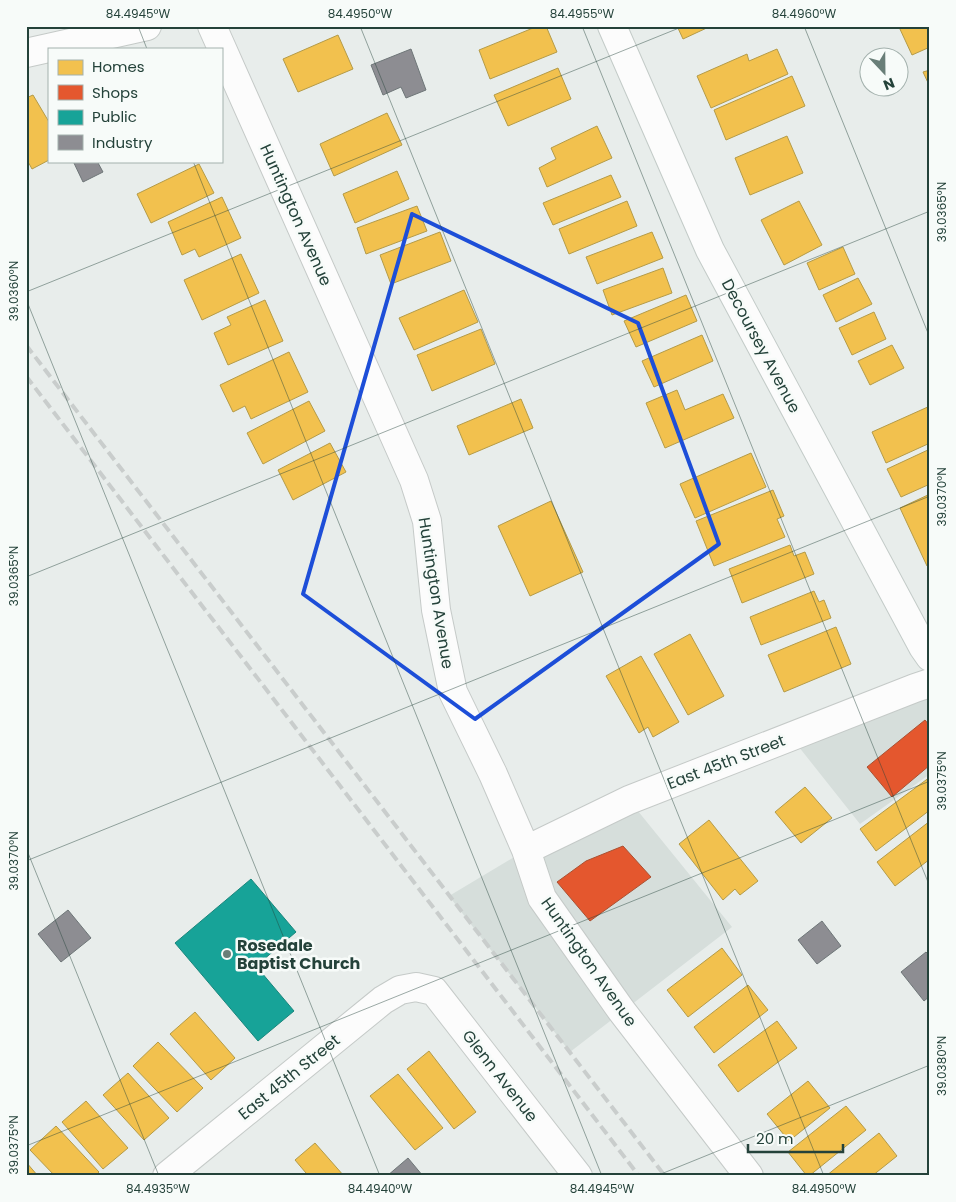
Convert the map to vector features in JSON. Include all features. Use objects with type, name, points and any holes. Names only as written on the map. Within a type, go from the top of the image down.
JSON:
[{"type":"street","points":[[49,48],[148,26]]},
{"type":"street","name":"Huntington Avenue","points":[[212,26],[222,48]]},
{"type":"street","name":"Decoursey Avenue","points":[[612,26],[710,250],[923,647],[930,656]]},
{"type":"street","points":[[26,53],[48,48]]},
{"type":"street","name":"Huntington Avenue","points":[[222,48],[414,480],[427,520],[436,610],[453,692],[493,774],[526,850],[542,898],[621,1010],[749,1176]]},
{"type":"street","name":"East 45th Street","points":[[526,850],[630,800],[930,683]]},
{"type":"street","name":"East 45th Street","points":[[167,1176],[383,1000],[400,990],[416,986]]},
{"type":"street","name":"Glenn Avenue","points":[[416,986],[434,991],[578,1176]]},
{"type":"highlighted area","points":[[412,214],[638,323],[719,544],[475,719],[303,594]]},
{"type":"shaded area","points":[[930,683],[930,774],[860,824],[791,737]]},
{"type":"shaded area","points":[[629,800],[732,927],[570,1052],[449,896],[526,850]]},
{"type":"building: Homes","points":[[538,26],[546,26],[557,52],[490,79],[479,50]]},
{"type":"building: Homes","points":[[677,26],[711,26],[683,39]]},
{"type":"building: Homes","points":[[930,26],[930,47],[912,55],[899,27]]},
{"type":"building: Homes","points":[[338,35],[353,69],[298,92],[283,59]]},
{"type":"building: Homes","points":[[777,49],[788,74],[711,108],[697,76],[747,54],[749,61]]},
{"type":"building: Homes","points":[[558,68],[571,99],[508,126],[494,95]]},
{"type":"building: Homes","points":[[930,70],[930,87],[923,72]]},
{"type":"building: Homes","points":[[792,76],[805,106],[726,140],[714,110]]},
{"type":"building: Homes","points":[[33,95],[48,120],[48,161],[32,169],[26,158],[26,98]]},
{"type":"building: Homes","points":[[387,113],[402,145],[334,176],[320,144]]},
{"type":"building: Homes","points":[[597,126],[612,158],[547,187],[539,168],[556,159],[551,148]]},
{"type":"building: Homes","points":[[787,136],[803,173],[750,195],[735,158]]},
{"type":"building: Homes","points":[[199,164],[214,193],[151,223],[137,194]]},
{"type":"building: Homes","points":[[397,171],[409,199],[355,223],[343,194]]},
{"type":"building: Homes","points":[[611,175],[621,197],[553,225],[543,203]]},
{"type":"building: Homes","points":[[222,197],[241,238],[199,257],[195,249],[182,255],[168,222]]},
{"type":"building: Homes","points":[[627,201],[637,226],[569,254],[559,229]]},
{"type":"building: Homes","points":[[799,201],[822,245],[784,265],[761,220]]},
{"type":"building: Homes","points":[[417,206],[427,231],[366,254],[357,228]]},
{"type":"building: Homes","points":[[440,232],[451,261],[391,284],[380,255]]},
{"type":"building: Homes","points":[[652,232],[663,258],[597,284],[586,257]]},
{"type":"building: Homes","points":[[843,247],[855,274],[819,290],[807,263]]},
{"type":"building: Homes","points":[[241,254],[259,293],[202,320],[184,280]]},
{"type":"building: Homes","points":[[663,268],[672,293],[612,315],[603,290]]},
{"type":"building: Homes","points":[[858,278],[872,304],[836,322],[823,295]]},
{"type":"building: Homes","points":[[464,290],[478,322],[414,350],[399,318]]},
{"type":"building: Homes","points":[[686,295],[697,321],[636,347],[624,321]]},
{"type":"building: Homes","points":[[265,300],[283,341],[228,365],[214,333],[231,325],[227,317]]},
{"type":"building: Homes","points":[[874,312],[886,339],[852,355],[839,328]]},
{"type":"building: Homes","points":[[481,329],[495,364],[432,391],[417,355]]},
{"type":"building: Homes","points":[[702,335],[713,361],[654,387],[642,361]]},
{"type":"building: Homes","points":[[892,345],[904,368],[870,385],[858,361]]},
{"type":"building: Homes","points":[[289,352],[308,392],[251,419],[245,406],[233,412],[220,385]]},
{"type":"building: Homes","points":[[677,390],[685,410],[723,394],[734,418],[665,448],[646,403]]},
{"type":"building: Homes","points":[[521,399],[533,428],[469,455],[457,426]]},
{"type":"building: Homes","points":[[309,401],[325,431],[263,464],[247,433]]},
{"type":"building: Homes","points":[[930,406],[930,443],[886,463],[872,432]]},
{"type":"building: Homes","points":[[330,443],[346,472],[293,500],[278,470]]},
{"type":"building: Homes","points":[[930,449],[930,484],[901,497],[887,469]]},
{"type":"building: Homes","points":[[751,453],[766,487],[695,518],[680,484]]},
{"type":"building: Homes","points":[[773,490],[784,516],[777,519],[785,537],[714,566],[696,521]]},
{"type":"building: Homes","points":[[930,494],[930,565],[927,566],[900,508]]},
{"type":"building: Homes","points":[[551,501],[583,572],[530,596],[498,526]]},
{"type":"building: Homes","points":[[790,545],[794,556],[805,552],[814,574],[742,603],[729,569]]},
{"type":"building: Homes","points":[[814,591],[819,602],[824,600],[831,618],[761,645],[750,617]]},
{"type":"building: Homes","points":[[836,627],[851,664],[784,692],[768,655]]},
{"type":"building: Homes","points":[[690,634],[724,696],[688,715],[654,654]]},
{"type":"building: Homes","points":[[641,656],[679,722],[653,737],[648,727],[639,733],[606,676]]},
{"type":"building: Homes","points":[[930,777],[930,810],[876,851],[860,829]]},
{"type":"building: Homes","points":[[805,787],[832,818],[801,843],[775,812]]},
{"type":"building: Homes","points":[[709,820],[758,881],[740,895],[735,889],[723,900],[679,844]]},
{"type":"building: Homes","points":[[930,821],[930,859],[895,886],[877,862]]},
{"type":"building: Homes","points":[[722,948],[742,975],[688,1017],[667,990]]},
{"type":"building: Homes","points":[[748,985],[768,1010],[714,1053],[694,1027]]},
{"type":"building: Homes","points":[[195,1012],[235,1058],[211,1080],[170,1034]]},
{"type":"building: Homes","points":[[777,1021],[797,1048],[738,1092],[718,1065]]},
{"type":"building: Homes","points":[[158,1042],[203,1088],[177,1112],[133,1066]]},
{"type":"building: Homes","points":[[429,1051],[476,1112],[454,1129],[407,1069]]},
{"type":"building: Homes","points":[[128,1073],[169,1118],[144,1140],[103,1095]]},
{"type":"building: Homes","points":[[398,1074],[443,1128],[415,1150],[370,1096]]},
{"type":"building: Homes","points":[[808,1081],[830,1108],[789,1141],[767,1114]]},
{"type":"building: Homes","points":[[86,1101],[128,1148],[103,1169],[62,1122]]},
{"type":"building: Homes","points":[[846,1106],[866,1130],[807,1176],[788,1152]]},
{"type":"building: Homes","points":[[56,1126],[99,1172],[95,1176],[55,1176],[30,1150]]},
{"type":"building: Homes","points":[[879,1133],[897,1156],[872,1176],[826,1176]]},
{"type":"building: Homes","points":[[315,1143],[344,1176],[302,1176],[306,1173],[295,1160]]},
{"type":"building: Homes","points":[[26,1162],[38,1176],[26,1176]]},
{"type":"building: Shops","points":[[925,720],[930,726],[930,765],[892,797],[867,767]]},
{"type":"building: Shops","points":[[623,846],[651,877],[590,921],[557,882],[586,861]]},
{"type":"building: Public","name":"Rosedale Baptist Church","points":[[251,879],[296,932],[256,966],[294,1011],[258,1041],[175,943]]},
{"type":"building: Industry","points":[[411,49],[426,90],[406,98],[401,87],[383,95],[371,65]]},
{"type":"building: Industry","points":[[73,162],[98,162],[103,172],[83,182]]},
{"type":"building: Industry","points":[[68,910],[91,938],[61,962],[38,934]]},
{"type":"building: Industry","points":[[822,921],[841,946],[817,964],[798,940]]},
{"type":"building: Industry","points":[[926,952],[930,956],[930,996],[924,1001],[901,972]]},
{"type":"building: Industry","points":[[408,1158],[423,1176],[387,1176]]},
{"type":"railway","points":[[26,345],[665,1176]]},
{"type":"railway","points":[[26,376],[639,1176]]},
{"type":"place","name":"Rosedale Baptist Church","points":[[227,954]]}]
